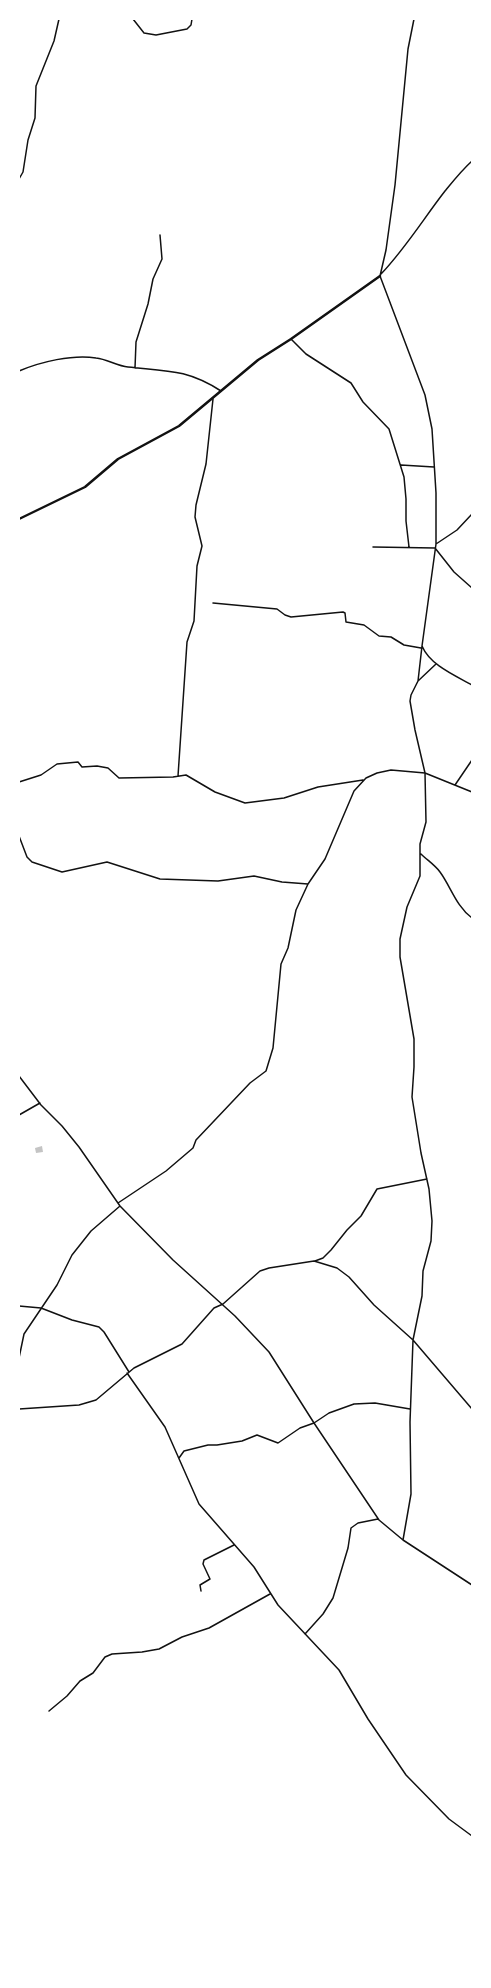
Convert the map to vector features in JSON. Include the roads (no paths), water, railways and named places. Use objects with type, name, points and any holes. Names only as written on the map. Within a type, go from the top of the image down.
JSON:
[{"type":"main road","points":[[19,519],[85,487],[118,459],[179,426],[258,360],[291,339],[380,276]]},
{"type":"street","points":[[19,180],[23,172],[28,140],[35,118],[36,86],[54,41],[58,19]]},
{"type":"street","points":[[133,19],[144,33],[151,35],[187,29],[192,25],[192,19]]},
{"type":"street","points":[[403,1540],[411,1494],[413,1340],[422,1296],[423,1271],[427,1260],[432,1232],[432,1210],[412,1097],[414,1039],[400,957],[403,924],[407,907],[420,876],[420,844],[426,822],[425,773],[410,701],[411,695],[418,680],[436,544],[432,429],[429,408],[380,276],[386,250],[395,185],[408,49],[414,19]]},
{"type":"street","points":[[380,276],[394,261],[406,241],[457,176],[472,161]]},
{"type":"street","points":[[135,368],[136,342],[148,304],[153,279],[162,262],[163,255],[160,235]]},
{"type":"street","points":[[291,339],[306,354],[353,385],[363,402],[388,429],[401,465],[406,498],[405,513],[409,547]]},
{"type":"street","points":[[19,371],[42,362],[90,357],[135,368],[181,372],[197,378],[221,392]]},
{"type":"street","points":[[178,776],[187,642],[194,621],[197,566],[202,546],[195,517],[196,506],[206,464],[213,399]]},
{"type":"street","points":[[401,465],[434,468]]},
{"type":"street","points":[[436,544],[457,530],[472,514]]},
{"type":"street","points":[[373,547],[435,548],[454,572],[472,588]]},
{"type":"street","points":[[213,603],[277,609],[285,615],[291,617],[343,612],[345,614],[346,622],[364,625],[379,636],[391,637],[404,645],[422,647]]},
{"type":"street","points":[[422,647],[429,658],[436,664],[472,684]]},
{"type":"street","points":[[418,680],[436,664]]},
{"type":"street","points":[[455,785],[472,760]]},
{"type":"street","points":[[19,782],[41,775],[55,764],[79,762],[82,767],[97,766],[108,768],[120,778],[190,776],[216,792],[245,803],[284,798],[318,787],[363,780],[377,773],[391,770],[425,773],[472,792]]},
{"type":"street","points":[[118,1203],[166,1171],[193,1148],[196,1140],[250,1083],[266,1071],[273,1048],[281,964],[288,948],[296,910],[308,884],[325,859],[354,790],[363,780]]},
{"type":"street","points":[[19,836],[27,856],[32,862],[62,872],[107,862],[160,879],[218,881],[254,876],[276,881],[308,884]]},
{"type":"street","points":[[421,854],[439,871],[465,913],[472,918]]},
{"type":"street","points":[[19,1076],[40,1103],[62,1126],[79,1147],[120,1206],[173,1260],[223,1304],[269,1352],[378,1519],[390,1531],[472,1585]]},
{"type":"street","points":[[19,1115],[40,1103]]},
{"type":"street","points":[[19,1409],[88,1404],[96,1400],[128,1372],[182,1344],[214,1308],[223,1304],[264,1269],[314,1261],[323,1258],[346,1230],[361,1216],[377,1189],[427,1179]]},
{"type":"street","points":[[19,1358],[24,1334],[56,1285],[77,1248],[92,1231],[120,1206]]},
{"type":"street","points":[[314,1261],[323,1262],[343,1271],[374,1305],[413,1340],[472,1409]]},
{"type":"street","points":[[19,1306],[41,1308],[72,1320],[101,1328],[164,1427],[199,1504],[254,1567],[270,1594],[339,1670],[368,1719],[406,1776],[449,1819],[472,1836]]},
{"type":"street","points":[[179,1458],[184,1451],[208,1445],[217,1445],[242,1440],[257,1435],[276,1444],[296,1430],[314,1423],[330,1413],[361,1403],[376,1403],[411,1409]]},
{"type":"street","points":[[305,1634],[323,1614],[333,1598],[348,1548],[351,1528],[358,1523],[378,1519]]},
{"type":"street","points":[[201,1591],[200,1585],[210,1579],[203,1564],[204,1560],[234,1545]]},
{"type":"street","points":[[49,1712],[67,1696],[80,1681],[93,1673],[105,1657],[112,1654],[142,1652],[159,1648],[182,1637],[209,1628],[270,1594]]}]
